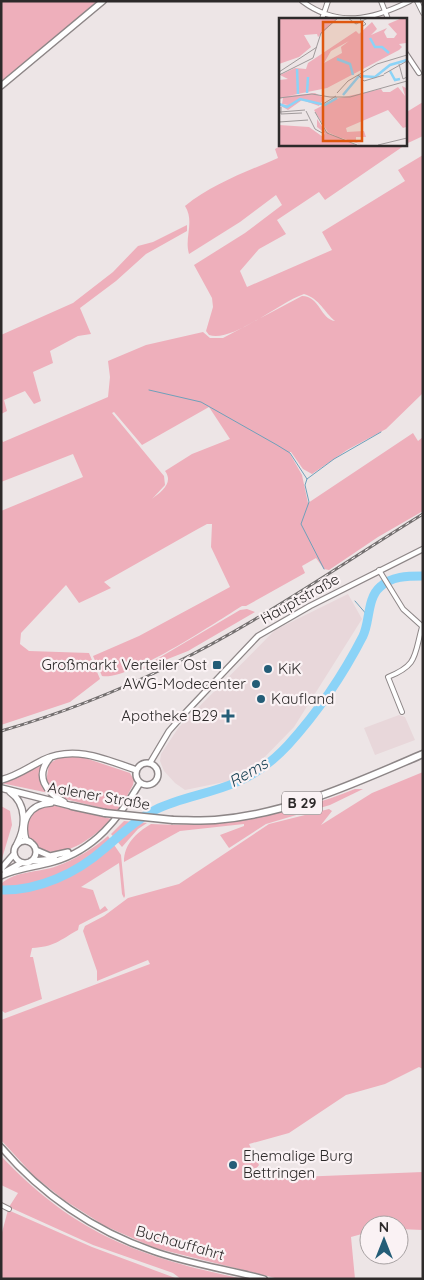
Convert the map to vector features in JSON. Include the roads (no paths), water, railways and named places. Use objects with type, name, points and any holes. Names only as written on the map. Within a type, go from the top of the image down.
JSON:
[{"type":"highway","name":"Aalener Straße","points":[[72,806],[105,813],[173,820],[214,820],[287,807],[326,794],[423,754]]},
{"type":"main road","points":[[1,86],[103,1]]},
{"type":"main road","points":[[1,780],[18,774],[53,756],[76,752],[136,770]]},
{"type":"main road","points":[[53,756],[42,772],[44,784],[52,794],[72,806]]},
{"type":"main road","points":[[143,763],[150,763],[156,768],[157,778],[150,785],[140,783],[136,777],[136,770],[143,763]]},
{"type":"main road","points":[[1,876],[65,857],[100,836],[119,817],[140,783]]},
{"type":"main road","points":[[1,869],[14,854],[23,808],[18,798],[2,788]]},
{"type":"main road","name":"Aalener Straße","points":[[2,788],[72,806]]},
{"type":"main road","points":[[60,803],[42,804],[30,810],[26,818],[24,831],[26,840],[36,850],[50,856],[67,853],[84,844],[119,817]]},
{"type":"main road","points":[[17,844],[24,841],[30,842]]},
{"type":"main road","points":[[31,861],[35,856],[36,850]]},
{"type":"main road","points":[[14,854],[21,863]]},
{"type":"main road","points":[[1,876],[21,863],[65,857]]},
{"type":"main road","name":"Buchauffahrt","points":[[1,1147],[43,1189],[75,1213],[112,1234],[153,1251],[189,1262],[264,1279]]},
{"type":"street","points":[[302,1],[324,13],[349,18]]},
{"type":"street","points":[[322,18],[328,1]]},
{"type":"street","points":[[381,1],[388,18]]},
{"type":"street","points":[[359,18],[386,13],[410,1]]},
{"type":"street","points":[[417,1],[423,13]]},
{"type":"street","points":[[406,54],[419,73]]},
{"type":"street","name":"Hauptstraße","points":[[150,763],[157,750],[180,719],[215,679],[258,636],[379,570],[423,549]]},
{"type":"street","points":[[379,570],[403,610],[422,627],[413,661],[406,670],[388,677],[402,712]]},
{"type":"street","points":[[1,1205],[9,1208]]},
{"type":"waterway","points":[[149,390],[201,402],[290,453],[307,479],[305,485],[309,502],[301,524],[324,569]]},
{"type":"waterway","points":[[307,479],[334,459],[381,432]]},
{"type":"waterway","name":"Rems","points":[[1,890],[15,890],[43,884],[69,873],[93,858],[135,823],[155,810],[227,786],[244,779],[264,766],[283,751],[299,733],[338,679],[363,636],[373,597],[380,587],[394,579],[423,576]]},
{"type":"waterway","points":[[355,601],[368,616]]},
{"type":"railway","points":[[1,731],[66,710],[171,665],[268,612],[423,514]]},
{"type":"place","name":"Großmarkt Verteiler Ost","points":[[217,665]]},
{"type":"place","name":"KiK","points":[[268,669]]},
{"type":"place","name":"AWG-Modecenter","points":[[256,684]]},
{"type":"place","name":"Kaufland","points":[[261,699]]},
{"type":"place","name":"Apotheke B29","points":[[228,716]]},
{"type":"place","name":"Ehemalige Burg Bettringen","points":[[233,1165]]}]
